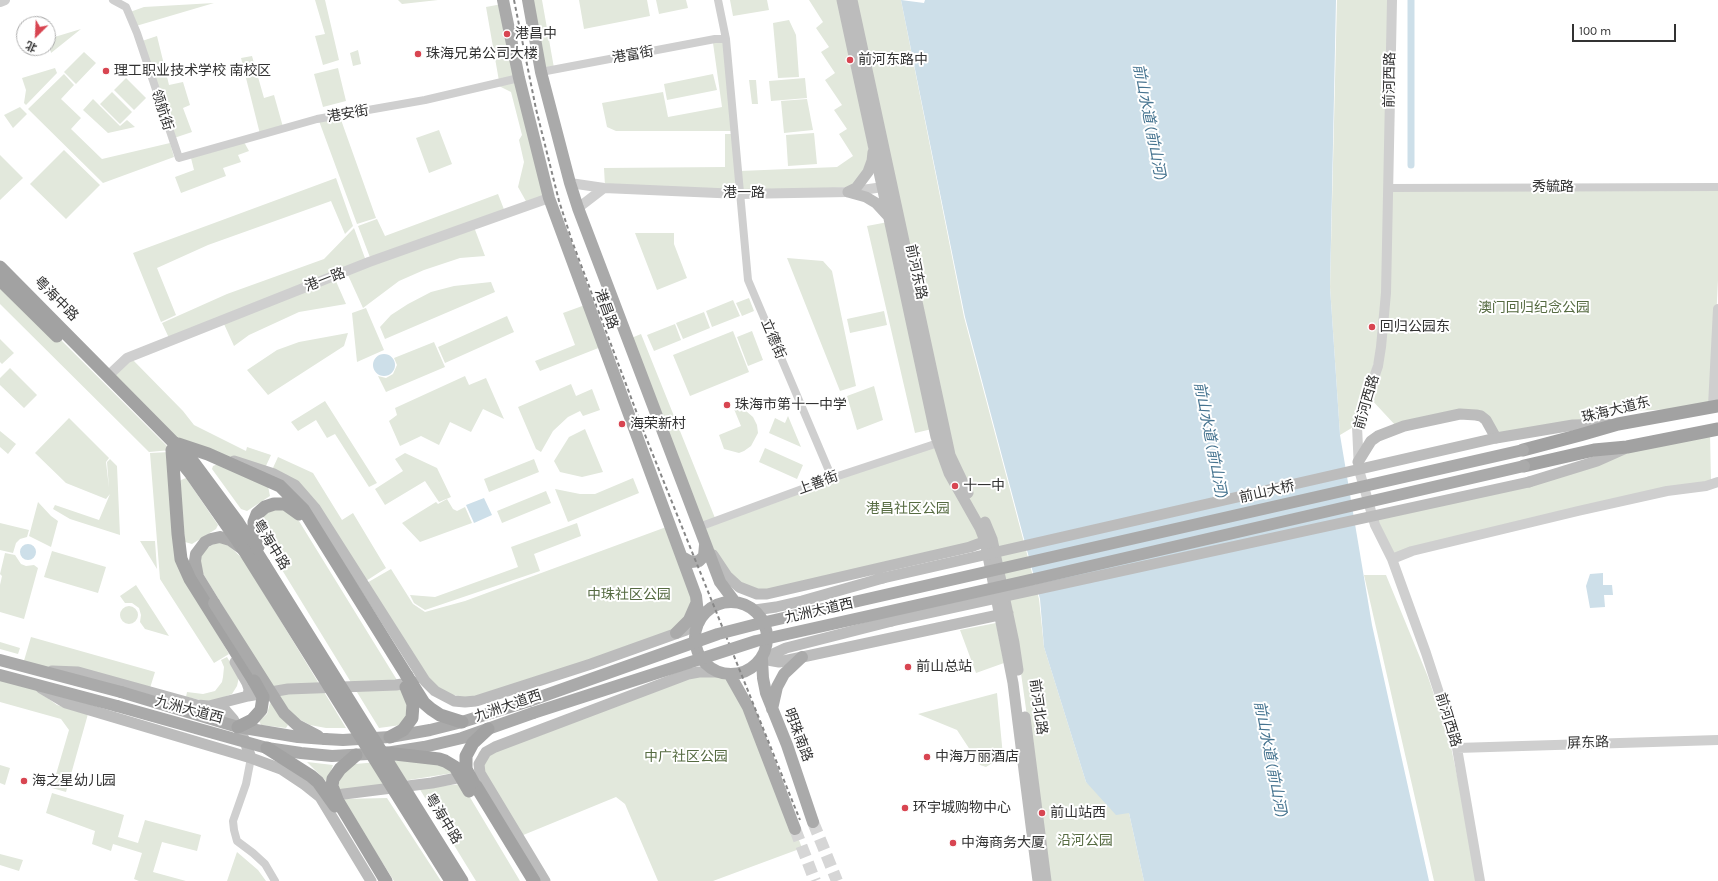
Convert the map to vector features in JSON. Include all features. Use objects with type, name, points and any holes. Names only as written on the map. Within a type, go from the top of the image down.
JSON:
[{"type":"highway","name":"粤海中路","points":[[0,266],[109,375],[174,446],[191,474],[244,550],[451,881]]},
{"type":"highway","name":"粤海中路","points":[[0,280],[174,446],[194,463],[237,521],[462,881]]},
{"type":"highway","name":"珠海大道东","points":[[1523,450],[1618,424],[1716,406]]},
{"type":"highway","points":[[1524,466],[1594,450],[1627,447],[1718,429]]},
{"type":"highway","points":[[238,727],[252,720],[261,710],[263,697],[249,678],[190,579],[181,559],[174,446],[208,454],[280,486],[303,509],[404,678],[411,698],[414,713],[407,726],[390,737]]},
{"type":"highway","points":[[264,564],[254,538],[254,522],[257,514],[265,507],[274,504],[285,504],[297,511],[404,678],[424,703],[445,717],[462,722]]},
{"type":"highway","points":[[488,729],[473,743],[466,756],[466,769],[473,789],[527,881]]},
{"type":"highway","points":[[267,748],[318,782],[337,805],[386,881]]},
{"type":"highway","points":[[386,753],[439,759],[455,767],[473,789],[534,881]]},
{"type":"highway","points":[[356,755],[340,769],[333,779],[332,786],[337,805],[380,881]]},
{"type":"main road","name":"港昌路","points":[[503,0],[519,78],[549,198],[696,596],[698,622]]},
{"type":"main road","name":"港昌路","points":[[528,0],[541,72],[578,208],[705,545],[720,582],[735,602]]},
{"type":"main road","name":"前河东路","points":[[842,0],[938,443],[949,472],[980,528],[989,540]]},
{"type":"main road","name":"前河东路","points":[[852,0],[950,455],[964,486],[985,522],[989,540]]},
{"type":"main road","points":[[848,192],[856,188],[868,172],[872,161],[871,134]]},
{"type":"main road","points":[[848,192],[866,197],[876,203],[887,214],[890,220]]},
{"type":"main road","points":[[1358,462],[1370,441],[1378,436],[1404,426],[1460,414],[1476,414],[1481,416],[1486,420],[1496,438]]},
{"type":"main road","points":[[755,610],[802,601],[883,578],[1496,438],[1573,425],[1618,424]]},
{"type":"main road","points":[[545,881],[480,773],[480,764],[486,752],[495,747],[688,674],[699,672],[742,673],[753,668],[762,659],[786,648],[892,621],[1528,482],[1597,462],[1627,447]]},
{"type":"main road","name":"前山大桥","points":[[1019,564],[1523,450]]},
{"type":"main road","points":[[208,454],[270,472],[295,485],[315,508],[425,681],[435,691],[454,701],[476,701],[591,664],[686,630],[698,622],[706,612],[714,606],[724,602],[735,602],[746,605],[755,610],[762,618],[768,638],[762,659]]},
{"type":"main road","name":"九洲大道西","points":[[0,675],[118,706],[267,748],[332,756],[386,753],[424,747],[462,738],[756,641],[1021,582],[1524,466]]},
{"type":"main road","points":[[244,550],[230,540],[211,538],[200,548],[195,561],[195,568],[198,577],[284,713],[297,725],[325,739]]},
{"type":"main road","points":[[705,545],[727,576],[739,587],[756,594],[767,594],[970,547],[989,540]]},
{"type":"main road","name":"前河北路","points":[[989,540],[1004,614],[1038,881]]},
{"type":"main road","points":[[682,557],[690,562],[699,561],[704,556],[705,545]]},
{"type":"main road","name":"九洲大道西","points":[[0,660],[121,692],[238,727],[298,737],[325,739],[342,740],[390,737],[462,722],[529,701],[718,634],[1019,564]]},
{"type":"main road","points":[[676,633],[686,624],[693,614],[696,606],[696,596]]},
{"type":"main road","points":[[762,659],[779,662],[1004,614]]},
{"type":"main road","name":"前河北路","points":[[1004,614],[1016,654],[1046,881]]},
{"type":"main road","points":[[698,622],[695,634],[696,646],[700,657],[708,666],[724,673],[748,707],[795,829]]},
{"type":"main road","points":[[772,709],[777,687],[784,674],[802,657]]},
{"type":"main road","name":"明珠南路","points":[[762,659],[763,678],[766,693],[787,745],[813,822]]},
{"type":"main road","points":[[40,670],[78,672],[197,705],[209,706],[248,696],[288,690],[396,685],[425,681]]},
{"type":"main road","points":[[248,696],[249,678]]},
{"type":"main road","points":[[232,700],[249,678]]},
{"type":"main road","points":[[36,684],[66,703],[251,758],[281,770],[305,785],[320,797],[371,881]]},
{"type":"main road","points":[[220,704],[232,717],[244,739],[251,758]]},
{"type":"main road","points":[[320,797],[432,783],[480,773]]},
{"type":"street","points":[[0,2],[5,0]]},
{"type":"street","name":"领航街","points":[[113,0],[126,7],[136,31],[179,158]]},
{"type":"street","points":[[718,0],[726,39],[740,194]]},
{"type":"street","name":"前河西路","points":[[1392,0],[1386,293],[1378,366],[1357,426],[1358,462],[1375,525],[1392,559],[1426,653],[1457,748],[1480,881]]},
{"type":"street","name":"港富街","points":[[541,72],[726,39]]},
{"type":"street","name":"港安街","points":[[179,158],[316,119],[425,100],[519,78]]},
{"type":"street","name":"港一路","points":[[570,183],[604,188],[740,194],[848,192],[883,187]]},
{"type":"street","points":[[578,208],[604,188]]},
{"type":"street","name":"秀毓路","points":[[1388,188],[1718,188]]},
{"type":"street","name":"立德街","points":[[740,194],[748,280],[832,478]]},
{"type":"street","name":"港一路","points":[[109,375],[127,358],[369,262],[549,198]]},
{"type":"street","points":[[1716,406],[1718,309]]},
{"type":"street","name":"上善街","points":[[699,527],[832,478],[938,443]]},
{"type":"street","points":[[1392,559],[1412,551],[1578,511],[1667,491],[1706,486],[1718,482]]},
{"type":"street","name":"屏东路","points":[[1457,748],[1718,740]]},
{"type":"street","points":[[251,758],[246,784],[233,821],[234,830],[237,841],[264,864],[275,881]]},
{"type":"green space","points":[[315,0],[325,0],[339,60],[323,65],[315,36],[325,34]]},
{"type":"green space","points":[[398,0],[438,0],[402,4]]},
{"type":"green space","points":[[529,0],[542,0],[554,68],[542,71]]},
{"type":"green space","points":[[579,0],[647,0],[650,16],[584,29]]},
{"type":"green space","points":[[656,0],[686,0],[688,8],[659,14]]},
{"type":"green space","points":[[730,0],[767,0],[769,10],[733,16]]},
{"type":"green space","points":[[809,0],[840,0],[871,161],[855,187],[742,192],[740,171],[837,167],[853,156],[839,134],[847,129],[834,110],[842,105],[825,80],[835,73],[821,52],[829,47],[816,28],[823,22]]},
{"type":"green space","name":"沿河公园","points":[[842,0],[901,0],[964,317],[1039,599],[1044,647],[1086,782],[1129,813],[1144,881],[1050,881],[1020,666],[985,541],[757,593],[730,577],[701,528],[938,443]]},
{"type":"green space","points":[[1337,0],[1389,0],[1383,293],[1379,346],[1355,426],[1340,435],[1330,287]]},
{"type":"green space","points":[[214,3],[136,26],[130,12],[144,7]]},
{"type":"green space","points":[[502,4],[517,77],[499,81],[486,7]]},
{"type":"green space","points":[[789,20],[796,35],[799,77],[778,78],[773,23]]},
{"type":"green space","points":[[81,29],[56,49],[56,37]]},
{"type":"green space","points":[[157,36],[169,85],[183,82],[190,105],[183,108],[192,132],[174,138],[142,41]]},
{"type":"green space","points":[[724,42],[732,131],[616,131],[607,127],[602,103],[663,92],[668,117],[722,107],[713,43]]},
{"type":"green space","points":[[358,50],[361,64],[353,66],[350,53]]},
{"type":"green space","points":[[84,52],[96,63],[76,84],[64,72]]},
{"type":"green space","points":[[252,56],[264,98],[274,95],[283,127],[260,134],[241,58]]},
{"type":"green space","points":[[55,68],[57,73],[26,105],[24,103],[26,90],[22,78]]},
{"type":"green space","points":[[338,68],[346,101],[323,107],[314,74]]},
{"type":"green space","points":[[64,74],[74,85],[61,99],[81,118],[71,129],[102,159],[170,143],[174,157],[103,183],[28,109]]},
{"type":"green space","points":[[713,74],[717,90],[667,100],[664,84]]},
{"type":"green space","points":[[126,78],[146,98],[134,110],[114,90]]},
{"type":"green space","points":[[805,78],[807,98],[771,101],[769,81]]},
{"type":"green space","points":[[518,80],[546,197],[527,203],[518,187],[524,162],[519,140],[522,135],[511,92],[497,85]]},
{"type":"green space","points":[[749,80],[756,80],[758,104],[752,104]]},
{"type":"green space","points":[[112,92],[132,112],[120,124],[100,104]]},
{"type":"green space","points":[[93,99],[120,126],[127,120],[135,127],[108,133],[83,110]]},
{"type":"green space","points":[[807,99],[813,130],[784,133],[781,101]]},
{"type":"green space","points":[[20,107],[27,114],[13,128],[4,115]]},
{"type":"green space","points":[[340,117],[376,218],[357,224],[319,121]]},
{"type":"green space","points":[[439,130],[452,164],[429,173],[416,138]]},
{"type":"green space","points":[[814,133],[817,164],[788,166],[786,135]]},
{"type":"green space","points":[[725,134],[732,134],[738,192],[605,186],[604,168],[725,167]]},
{"type":"green space","points":[[244,142],[249,151],[238,155],[241,162],[223,168],[226,176],[181,193],[175,177],[194,170],[191,158]]},
{"type":"green space","points":[[64,150],[100,185],[66,219],[30,184]]},
{"type":"green space","points":[[0,155],[23,178],[0,200]]},
{"type":"green space","points":[[336,178],[353,226],[345,234],[331,201],[208,245],[157,268],[176,315],[161,322],[133,253]]},
{"type":"green space","name":"澳门回归纪念公园","points":[[1718,189],[1718,280],[1712,405],[1677,409],[1630,411],[1496,435],[1482,414],[1396,426],[1370,398],[1379,367],[1389,190]]},
{"type":"green space","points":[[498,194],[505,212],[371,260],[358,226],[377,219],[385,236]]},
{"type":"green space","points":[[888,222],[932,429],[915,433],[867,226]]},
{"type":"green space","points":[[474,227],[485,256],[460,258],[424,270],[399,281],[363,308],[347,273]]},
{"type":"green space","points":[[354,228],[366,261],[169,338],[162,323],[227,294],[324,259]]},
{"type":"green space","points":[[635,233],[674,233],[674,244],[687,278],[657,290]]},
{"type":"green space","points":[[787,258],[823,261],[832,271],[856,386],[840,391]]},
{"type":"green space","points":[[0,279],[171,450],[149,452],[0,304]]},
{"type":"green space","points":[[335,279],[346,304],[299,312],[249,335],[234,346],[224,324]]},
{"type":"green space","points":[[491,282],[495,292],[385,339],[380,327],[391,315],[408,304],[431,292],[454,286]]},
{"type":"green space","points":[[749,298],[754,311],[742,316],[736,303]]},
{"type":"green space","points":[[733,300],[740,316],[712,327],[706,311]]},
{"type":"green space","points":[[585,305],[601,347],[540,371],[535,361],[575,345],[563,313]]},
{"type":"green space","points":[[366,308],[384,350],[357,362],[352,313]]},
{"type":"green space","points":[[884,311],[887,325],[850,333],[847,319]]},
{"type":"green space","points":[[704,312],[710,328],[683,339],[676,323]]},
{"type":"green space","points":[[507,316],[514,332],[445,363],[438,347]]},
{"type":"green space","points":[[675,324],[681,340],[654,351],[647,335]]},
{"type":"green space","points":[[733,331],[749,372],[690,396],[673,355]]},
{"type":"green space","points":[[752,331],[763,360],[748,366],[737,337]]},
{"type":"green space","points":[[348,333],[344,346],[268,395],[247,370],[277,350],[299,342]]},
{"type":"green space","points":[[641,334],[715,518],[700,523],[629,339]]},
{"type":"green space","points":[[0,339],[14,353],[2,364],[0,362]]},
{"type":"green space","points":[[434,342],[445,367],[386,392],[378,376],[386,378],[393,374],[397,365],[394,358]]},
{"type":"green space","points":[[132,359],[183,411],[194,425],[246,451],[247,447],[271,455],[265,468],[176,441],[112,376]]},
{"type":"green space","points":[[10,368],[37,395],[24,408],[0,385],[0,378]]},
{"type":"green space","points":[[465,376],[469,385],[486,378],[504,419],[483,409],[471,432],[450,422],[439,445],[421,436],[400,446],[389,421],[397,415],[395,408]]},
{"type":"green space","points":[[571,384],[576,396],[592,389],[600,410],[583,416],[580,411],[568,417],[553,431],[541,452],[536,449],[518,407]]},
{"type":"green space","points":[[874,386],[883,420],[857,430],[847,396]]},
{"type":"green space","points":[[325,401],[377,483],[369,487],[335,434],[327,438],[316,420],[298,431],[291,422]]},
{"type":"green space","points":[[738,408],[746,411],[753,417],[757,425],[758,433],[751,446],[739,453],[724,449],[719,435],[741,426],[734,409]]},
{"type":"green space","points":[[788,416],[801,447],[769,433],[775,418],[785,423]]},
{"type":"green space","points":[[69,418],[109,458],[106,462],[109,488],[107,462],[110,459],[117,466],[120,535],[70,519],[53,509],[55,505],[99,520],[110,494],[106,499],[66,483],[35,453]]},
{"type":"green space","points":[[585,429],[603,472],[582,477],[560,472],[554,461],[569,437]]},
{"type":"green space","points":[[0,431],[16,444],[8,454],[0,447]]},
{"type":"green space","points":[[1710,433],[1711,482],[1391,559],[1377,517],[1683,436]]},
{"type":"green space","points":[[765,448],[803,465],[797,479],[759,462]]},
{"type":"green space","points":[[170,452],[189,586],[229,654],[214,663],[160,579],[150,453]]},
{"type":"green space","points":[[405,453],[437,468],[451,497],[439,502],[425,481],[385,505],[375,489],[403,471],[395,459]]},
{"type":"green space","points":[[278,457],[313,473],[342,520],[353,513],[386,568],[366,581],[272,470]]},
{"type":"green space","points":[[534,459],[539,472],[489,492],[484,479]]},
{"type":"green space","points":[[218,464],[268,486],[270,496],[247,511],[241,509],[212,469],[213,466]]},
{"type":"green space","points":[[186,478],[218,525],[216,529],[192,544],[185,542],[179,483],[181,480]]},
{"type":"green space","points":[[633,478],[639,493],[568,522],[555,489],[580,494],[595,494]]},
{"type":"green space","points":[[546,491],[551,503],[502,523],[497,511]]},
{"type":"green space","points":[[447,499],[453,509],[457,511],[465,507],[472,523],[420,542],[402,523],[436,502],[438,504]]},
{"type":"green space","points":[[38,502],[58,521],[51,547],[29,536]]},
{"type":"green space","points":[[281,507],[294,513],[405,693],[410,712],[401,725],[379,728],[260,534],[258,523],[267,511]]},
{"type":"green space","points":[[0,523],[29,530],[27,537],[20,539],[16,543],[13,553],[0,550]]},
{"type":"green space","points":[[577,523],[581,536],[534,554],[540,571],[425,610],[414,603],[410,595],[435,597],[518,567],[511,547]]},
{"type":"green space","name":"中珠社区公园","points":[[669,526],[695,596],[682,627],[476,700],[436,691],[365,584],[391,569],[413,604],[425,612],[465,601]]},
{"type":"green space","points":[[140,541],[155,541],[157,569]]},
{"type":"green space","points":[[217,542],[228,545],[243,559],[346,728],[326,728],[310,725],[297,718],[283,704],[202,572],[198,560],[204,550]]},
{"type":"green space","points":[[52,551],[106,567],[98,593],[44,577]]},
{"type":"green space","points":[[5,553],[15,555],[21,564],[26,566],[34,565],[38,568],[24,619],[0,612],[0,585],[2,576],[0,574]]},
{"type":"green space","points":[[1364,575],[1386,575],[1428,677],[1450,742],[1479,881],[1434,881]]},
{"type":"green space","points":[[136,585],[169,636],[145,629],[140,622],[141,615],[139,608],[132,603],[125,603],[120,596]]},
{"type":"green space","points":[[129,606],[135,609],[138,615],[135,621],[129,624],[123,621],[120,615],[123,609]]},
{"type":"green space","points":[[996,623],[1004,663],[976,673],[960,630]]},
{"type":"green space","points":[[31,637],[155,672],[150,688],[41,669],[23,664]]},
{"type":"green space","points":[[0,642],[20,648],[18,654],[0,649]]},
{"type":"green space","points":[[227,657],[239,677],[237,686],[232,694],[211,702],[186,697],[187,692],[203,694],[215,691],[222,682],[223,677],[224,667],[221,660]]},
{"type":"green space","name":"中广社区公园","points":[[719,672],[730,675],[748,707],[802,848],[713,881],[658,881],[625,804],[616,797],[516,838],[475,766],[479,752],[491,744],[688,674]]},
{"type":"green space","points":[[0,678],[34,688],[57,705],[88,714],[66,792],[52,788],[69,730],[61,719],[0,702]]},
{"type":"green space","points":[[997,693],[1003,756],[986,767],[980,765],[957,730],[918,714]]},
{"type":"green space","points":[[270,703],[288,725],[286,728],[261,725],[259,721],[267,714]]},
{"type":"green space","points":[[413,759],[438,762],[453,773],[339,791],[339,782],[343,771],[355,764]]},
{"type":"green space","points":[[307,762],[333,765],[327,782]]},
{"type":"green space","points":[[0,765],[10,768],[5,785],[0,783]]},
{"type":"green space","points":[[462,784],[520,881],[476,881],[419,788]]},
{"type":"green space","points":[[52,793],[124,815],[118,837],[138,843],[145,820],[201,835],[197,851],[162,842],[153,872],[186,881],[139,881],[134,879],[142,853],[113,844],[111,851],[92,844],[95,831],[46,813]]},
{"type":"green space","points":[[387,798],[441,881],[394,881],[342,799]]},
{"type":"green space","points":[[237,852],[258,870],[266,881],[227,881]]},
{"type":"green space","points":[[0,854],[23,860],[19,871],[0,865]]},
{"type":"water","name":"前山水道 (前山河)","points":[[901,0],[924,3],[925,0],[1336,0],[1330,287],[1340,435],[1372,625],[1429,881],[1144,881],[1129,813],[1116,815],[1086,782],[1044,647],[1040,599],[965,317]]},
{"type":"water","points":[[384,354],[392,357],[395,365],[392,373],[384,376],[376,373],[373,365],[376,357]]},
{"type":"water","points":[[484,498],[492,515],[474,523],[466,505]]},
{"type":"water","points":[[25,544],[31,544],[36,549],[34,558],[31,560],[25,560],[20,555],[20,549]]},
{"type":"water","points":[[1603,573],[1603,585],[1612,585],[1613,595],[1604,595],[1605,607],[1590,608],[1586,586],[1590,574]]},
{"type":"waterway","points":[[1411,0],[1411,165]]},
{"type":"tunnel","points":[[813,822],[837,881]]},
{"type":"tunnel","points":[[795,829],[815,881]]},
{"type":"railway","points":[[514,0],[536,109],[559,201],[572,241],[647,440],[800,820]]},
{"type":"place","name":"港昌中","points":[[507,34]]},
{"type":"place","name":"珠海兄弟公司大楼","points":[[418,54]]},
{"type":"place","name":"前河东路中","points":[[850,60]]},
{"type":"place","name":"理工职业技术学校 南校区","points":[[106,71]]},
{"type":"place","name":"回归公园东","points":[[1372,327]]},
{"type":"place","name":"珠海市第十一中学","points":[[727,405]]},
{"type":"place","name":"海荣新村","points":[[622,424]]},
{"type":"place","name":"十一中","points":[[955,486]]},
{"type":"place","name":"前山总站","points":[[908,667]]},
{"type":"place","name":"中海万丽酒店","points":[[927,757]]},
{"type":"place","name":"海之星幼儿园","points":[[24,781]]},
{"type":"place","name":"环宇城购物中心","points":[[905,808]]},
{"type":"place","name":"前山站西","points":[[1042,813]]},
{"type":"place","name":"中海商务大厦","points":[[953,843]]},
{"type":"park label","name":"港昌社区公园","points":[[908,509]]}]
